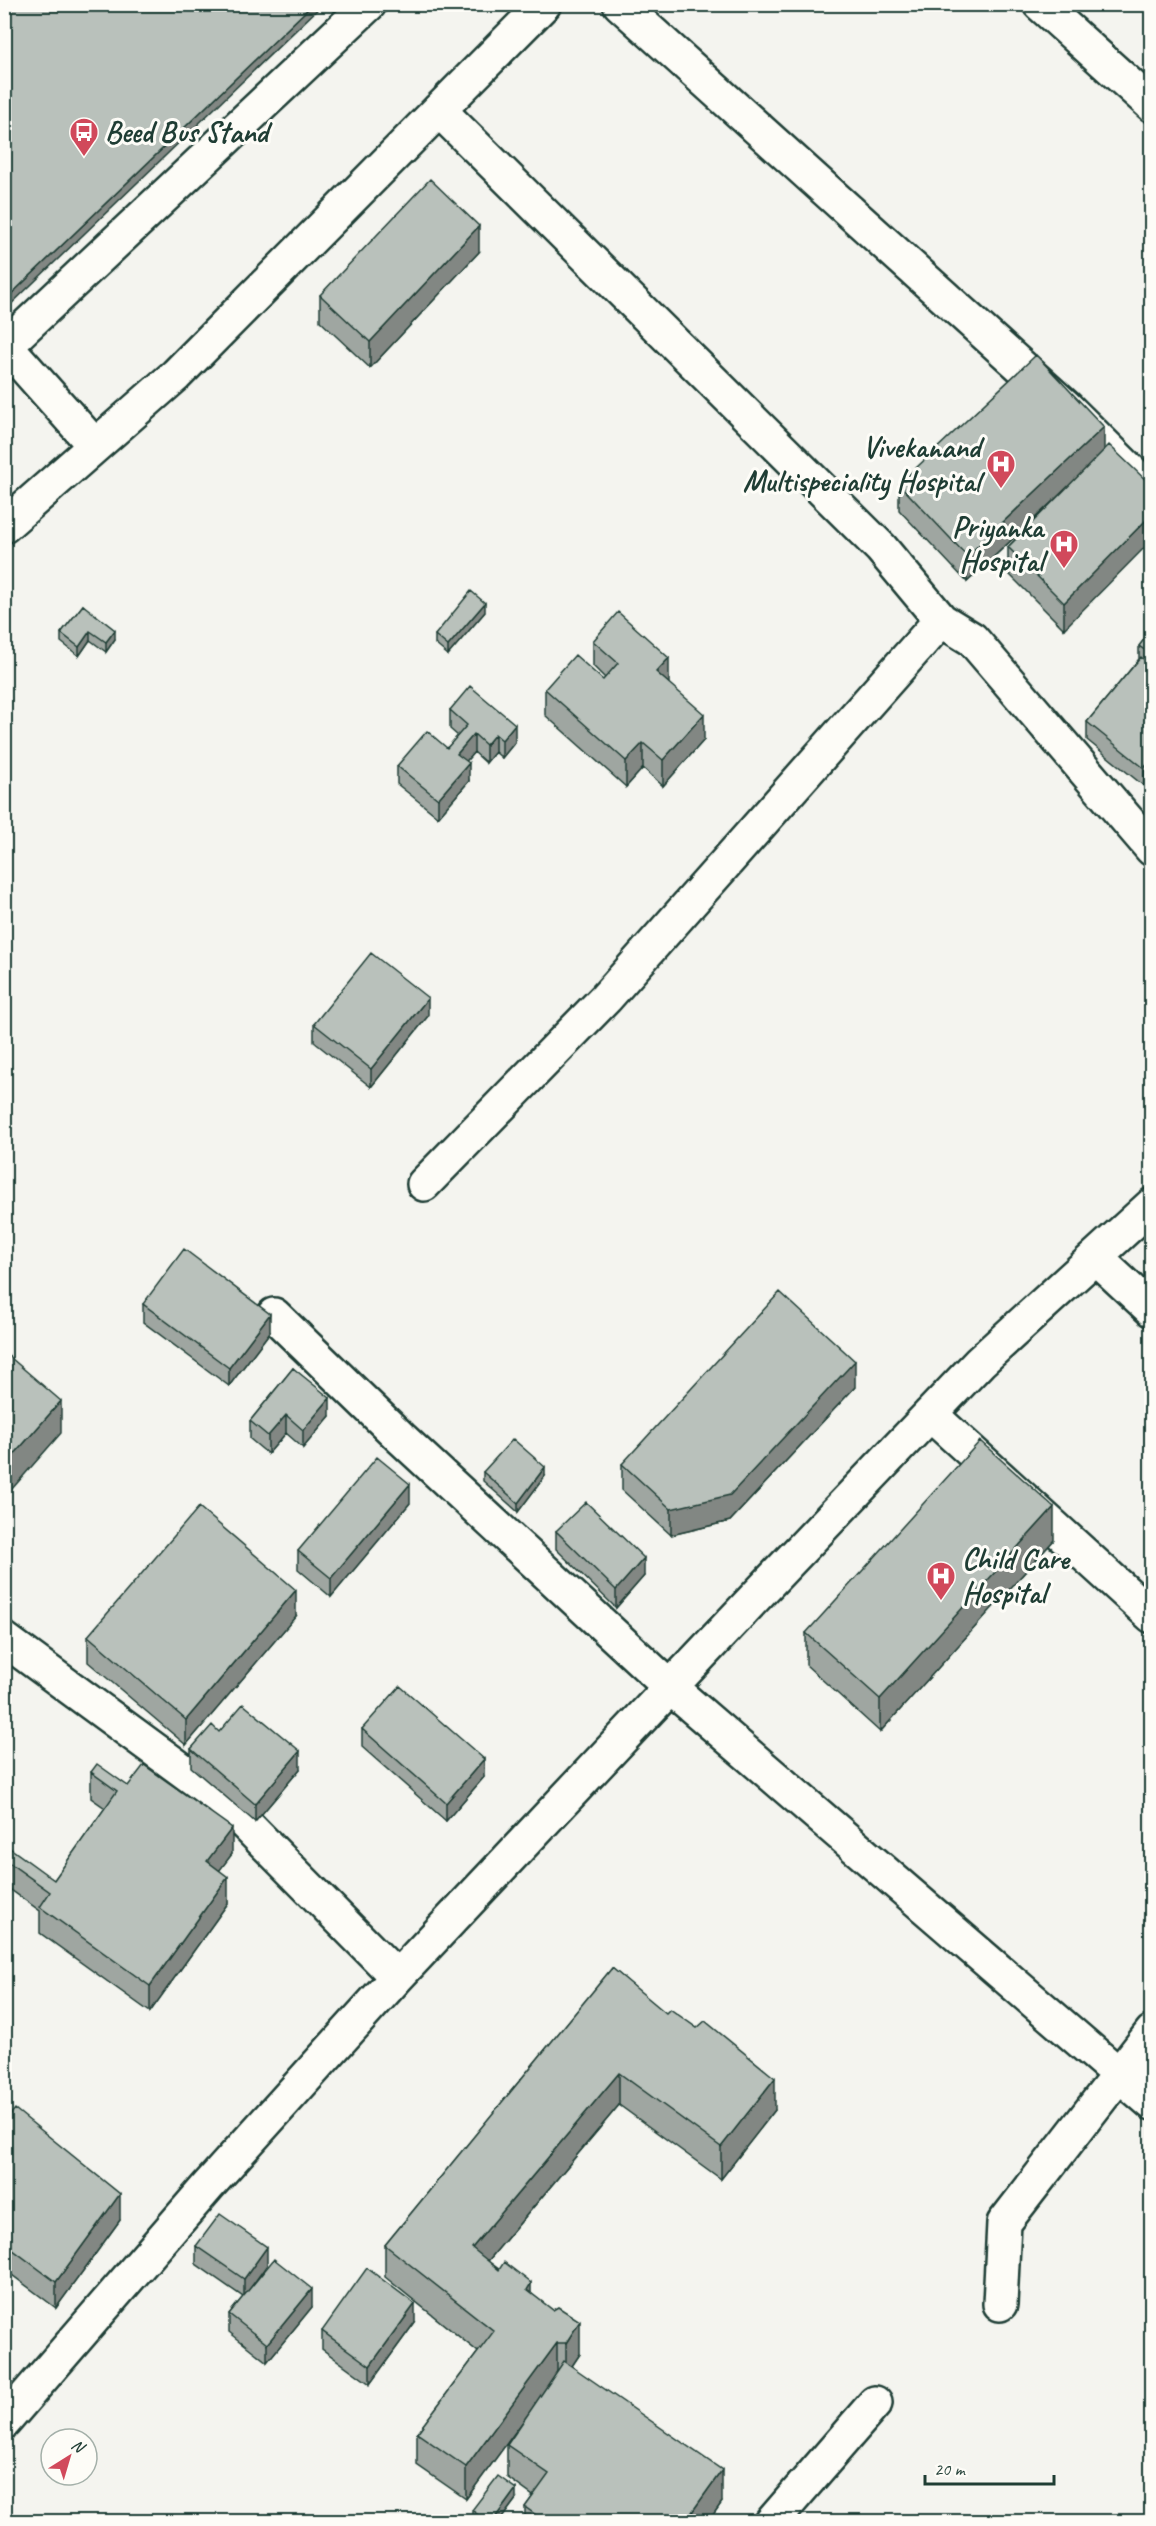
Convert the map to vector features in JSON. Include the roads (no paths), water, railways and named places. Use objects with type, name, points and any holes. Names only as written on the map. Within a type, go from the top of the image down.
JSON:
[{"type":"street","points":[[95,446],[5,347],[369,4]]},
{"type":"street","points":[[4,526],[176,375],[544,4]]},
{"type":"street","points":[[620,4],[1065,406],[1152,492]]},
{"type":"street","points":[[1040,4],[1152,105]]},
{"type":"street","points":[[439,110],[881,548],[941,620],[972,639],[1152,849]]},
{"type":"street","points":[[424,1185],[606,998],[941,620]]},
{"type":"street","points":[[4,2422],[208,2186],[397,1977],[980,1362],[1152,1205]]},
{"type":"street","points":[[1095,1257],[1152,1310]]},
{"type":"street","points":[[274,1315],[401,1438],[671,1688],[1152,2103]]},
{"type":"street","points":[[930,1414],[1152,1616]]},
{"type":"street","points":[[4,1639],[219,1797],[397,1977]]},
{"type":"street","points":[[1000,2304],[1004,2223],[1152,2032]]},
{"type":"street","points":[[772,2522],[875,2403]]},
{"type":"place","name":"Beed Bus Stand","points":[[84,158]]},
{"type":"place","name":"Vivekanand Multispeciality Hospital","points":[[1001,490]]},
{"type":"place","name":"Priyanka Hospital","points":[[1064,570]]},
{"type":"place","name":"Child Care Hospital","points":[[941,1602]]}]
